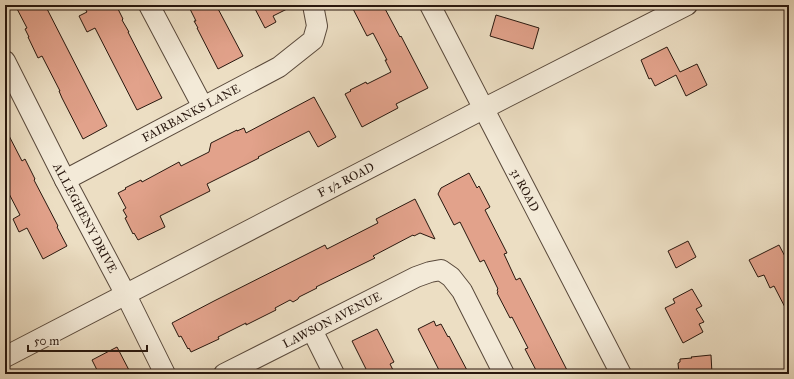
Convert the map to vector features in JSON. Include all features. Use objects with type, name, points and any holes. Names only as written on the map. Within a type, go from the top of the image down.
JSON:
[{"type":"street","points":[[149,5],[203,107]]},
{"type":"street","name":"FAIRBANKS LANE","points":[[65,180],[279,67],[313,40],[317,26],[313,5]]},
{"type":"street","name":"31 ROAD","points":[[430,5],[621,374]]},
{"type":"street","name":"F 1/2 ROAD","points":[[5,357],[678,7]]},
{"type":"street","name":"ALLEGHENY DRIVE","points":[[5,61],[65,180],[126,295],[165,374]]},
{"type":"street","name":"LAWSON AVENUE","points":[[224,374],[416,277],[441,270],[451,277],[462,291],[504,374]]},
{"type":"street","points":[[312,330],[334,374]]},
{"type":"building","points":[[15,5],[45,5],[107,126],[83,139],[42,56],[38,58],[25,29],[27,28]]},
{"type":"building","points":[[83,5],[116,5],[123,19],[122,20],[162,98],[137,110],[95,28],[87,32],[79,16],[87,12]]},
{"type":"building","points":[[188,5],[216,5],[243,56],[218,69],[197,28],[194,21],[196,21]]},
{"type":"building","points":[[253,5],[295,5],[273,16],[276,22],[265,28]]},
{"type":"building","points":[[351,5],[383,5],[428,88],[396,104],[398,108],[362,127],[345,94],[366,82],[367,84],[391,72],[385,60],[387,60],[373,33],[367,36]]},
{"type":"building","points":[[496,15],[539,28],[533,49],[490,36]]},
{"type":"building","points":[[667,47],[680,72],[697,64],[707,85],[686,96],[676,75],[655,86],[651,78],[649,79],[641,60]]},
{"type":"building","points":[[314,97],[336,137],[318,147],[309,131],[207,184],[210,191],[160,216],[165,227],[138,240],[134,233],[133,234],[125,218],[127,217],[123,210],[126,208],[118,193],[126,189],[125,188],[141,180],[142,182],[179,162],[181,166],[209,152],[211,143],[237,130],[244,128],[246,133]]},
{"type":"building","points":[[5,128],[22,161],[25,159],[67,246],[43,259],[27,228],[19,232],[13,219],[20,215],[5,186]]},
{"type":"building","points":[[469,173],[477,188],[479,186],[490,207],[485,210],[507,253],[504,254],[516,280],[520,278],[569,374],[538,374],[525,349],[528,348],[512,317],[510,318],[497,293],[498,289],[484,260],[480,262],[460,222],[454,225],[438,194],[441,188]]},
{"type":"building","points":[[415,199],[435,239],[420,233],[414,236],[413,235],[373,256],[375,258],[316,287],[317,288],[299,297],[293,302],[290,300],[275,308],[276,310],[246,325],[246,323],[218,337],[219,339],[191,352],[181,336],[179,337],[172,323],[325,245],[327,249],[378,223],[376,219]]},
{"type":"building","points":[[688,241],[696,257],[676,268],[668,251]]},
{"type":"building","points":[[779,245],[789,264],[789,315],[774,286],[770,288],[764,275],[758,277],[749,260]]},
{"type":"building","points":[[692,289],[702,306],[696,309],[704,322],[699,324],[703,332],[683,343],[665,308],[675,303],[673,299]]},
{"type":"building","points":[[434,321],[436,326],[441,324],[448,337],[449,336],[469,374],[441,374],[418,329]]},
{"type":"building","points":[[377,329],[394,362],[390,364],[395,374],[373,374],[371,370],[367,371],[352,341]]},
{"type":"building","points":[[117,347],[131,374],[99,374],[92,360]]},
{"type":"building","points":[[711,355],[712,374],[679,374],[678,363],[680,362],[680,359]]}]
